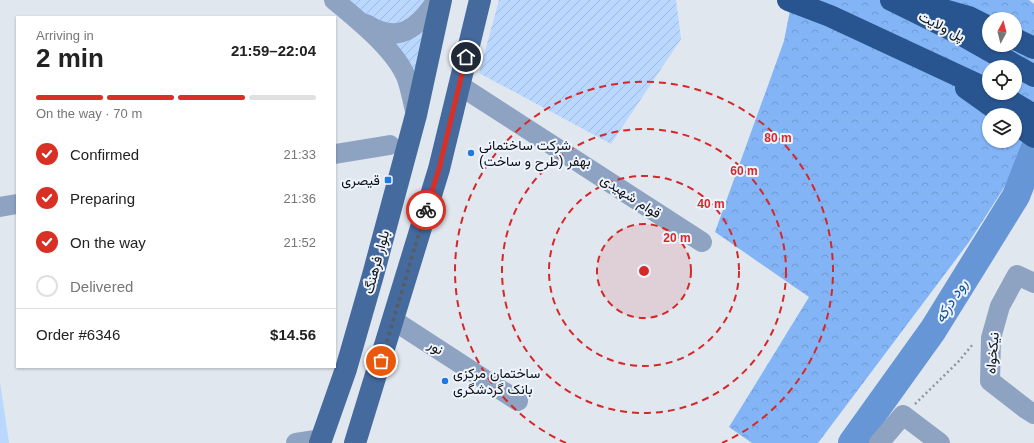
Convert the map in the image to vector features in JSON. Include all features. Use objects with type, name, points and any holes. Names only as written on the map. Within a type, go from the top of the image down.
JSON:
[{"type":"highway","points":[[788,0],[867,33],[982,87]]},
{"type":"highway","name":"پل ولایت","points":[[891,0],[960,34],[1034,76]]},
{"type":"highway","points":[[908,0],[969,17],[982,24]]},
{"type":"highway","points":[[1022,42],[1034,48]]},
{"type":"highway","points":[[936,66],[994,108]]},
{"type":"highway","points":[[1009,100],[1034,115]]},
{"type":"highway","points":[[1022,128],[1034,137]]},
{"type":"main road","name":"بلوار فرهنگ","points":[[321,441],[346,369],[416,115],[441,0]]},
{"type":"main road","points":[[355,443],[439,169],[480,0]]},
{"type":"street","points":[[334,0],[351,14],[394,57],[406,78],[416,115]]},
{"type":"street","points":[[351,14],[377,30],[390,33],[403,32],[414,27],[420,22],[428,14],[437,0]]},
{"type":"street","name":"قوام شهیدی","points":[[459,85],[702,242]]},
{"type":"street","points":[[336,154],[390,145]]},
{"type":"street","points":[[0,207],[16,204]]},
{"type":"street","name":"نیکخواه","points":[[1025,279],[1000,306],[991,338],[990,381],[1034,414]]},
{"type":"street","name":"نور","points":[[393,320],[518,401]]},
{"type":"street","points":[[879,443],[903,415],[940,443]]},
{"type":"street","points":[[296,443],[321,441]]},
{"type":"path","points":[[903,415],[959,361],[979,336],[991,338]]},
{"type":"green space","points":[[792,0],[1029,0],[1034,4],[1034,115],[1016,169],[969,242],[818,443],[752,443],[729,427],[809,297],[715,232],[784,41]]},
{"type":"shaded area","points":[[344,0],[428,0],[411,22],[384,26]]},
{"type":"shaded area","points":[[499,0],[676,0],[681,39],[611,144],[479,73]]},
{"type":"shaded area","points":[[428,20],[413,88],[389,38]]},
{"type":"shaded area","points":[[0,382],[9,443],[0,443]]},
{"type":"waterway","name":"رود درکه","points":[[852,443],[933,330],[1016,196],[1034,150]]},
{"type":"way so far","points":[[381,361],[426,210]]},
{"type":"place","name":"شرکت ساختمانی بهفر (طرح و ساخت)","points":[[471,153]]},
{"type":"place","name":"قیصری","points":[[388,180]]},
{"type":"place","name":"ساختمان مرکزی بانک گردشگری","points":[[445,381]]},
{"type":"route","points":[[426,210],[439,169],[466,57]]}]
